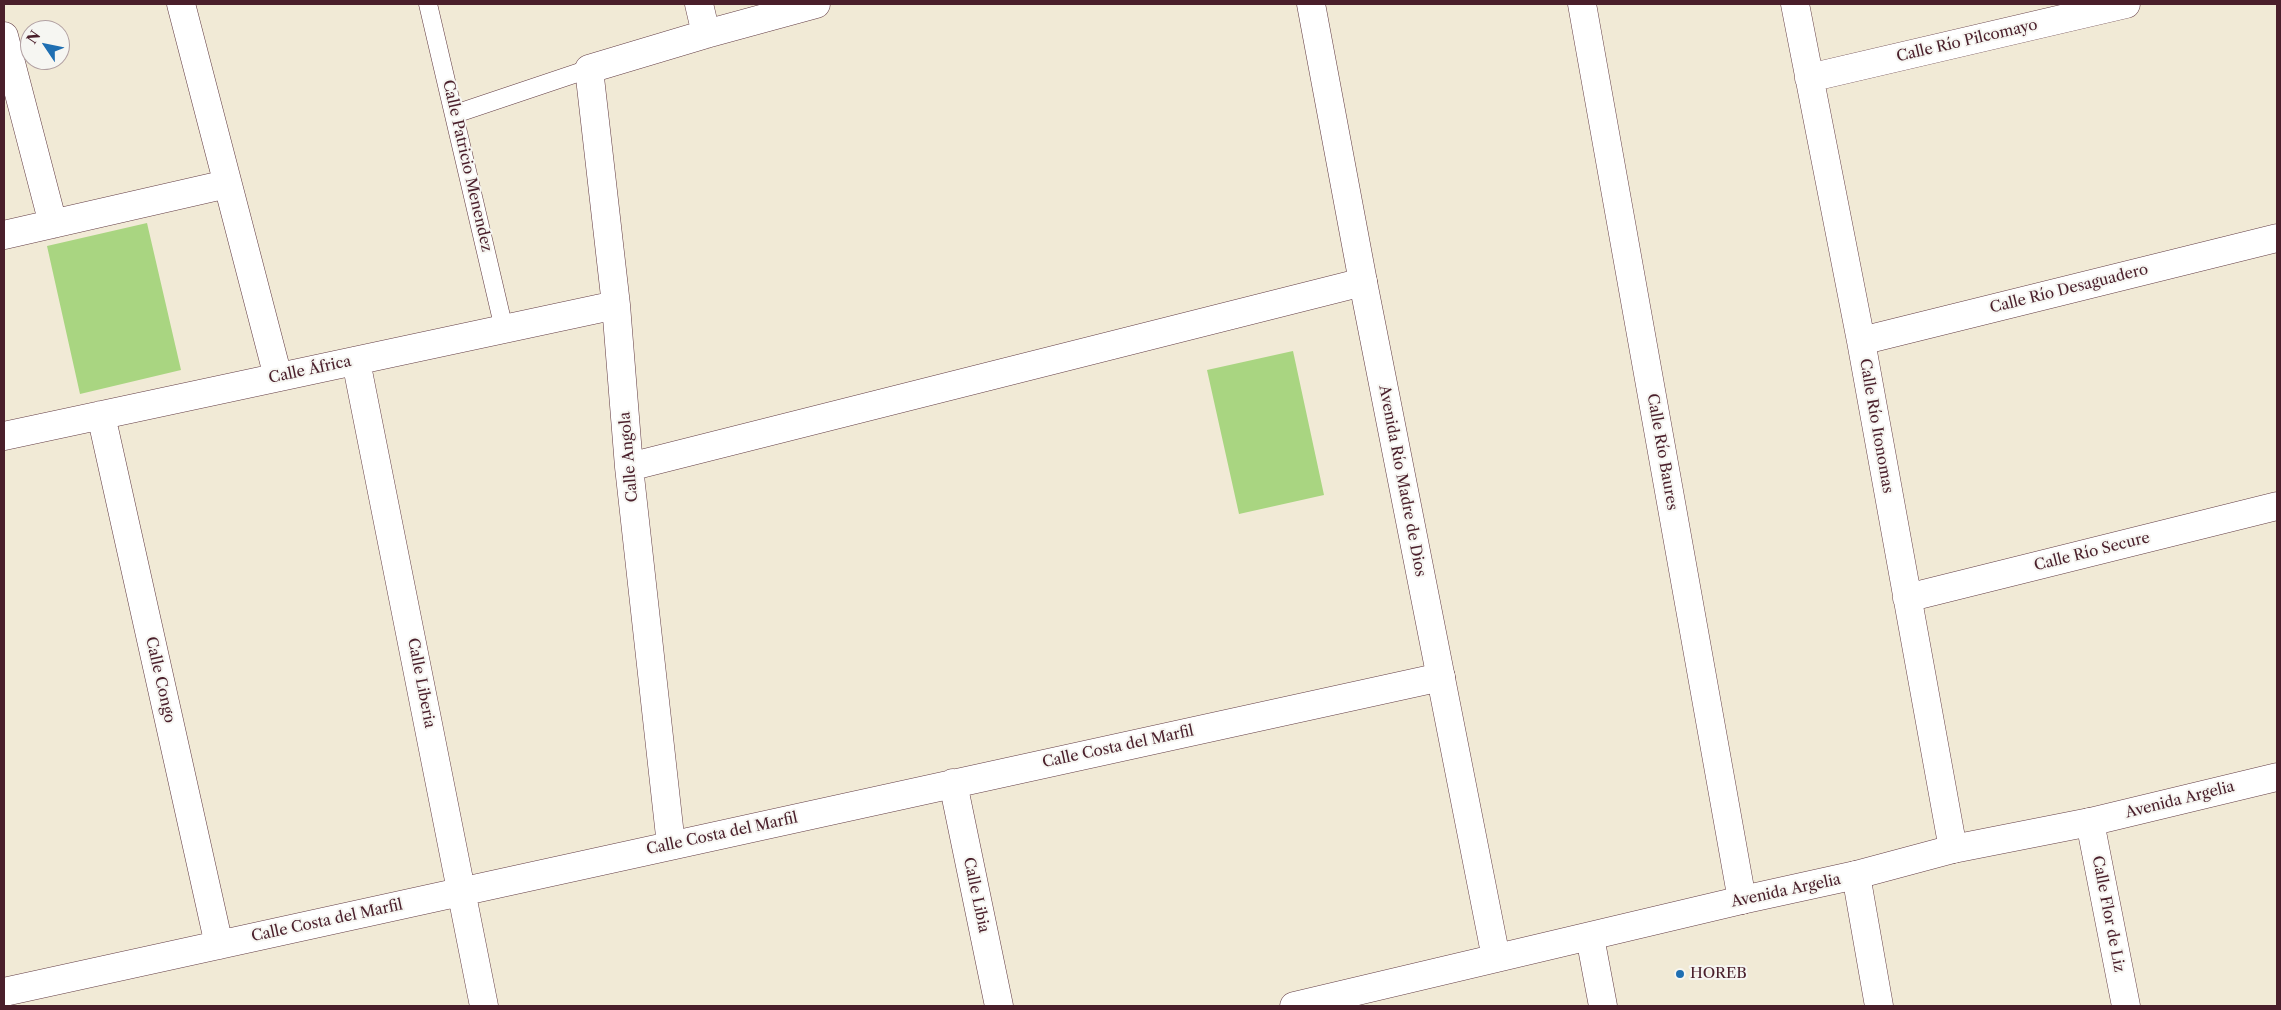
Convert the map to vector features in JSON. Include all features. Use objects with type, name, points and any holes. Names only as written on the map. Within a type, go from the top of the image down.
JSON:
[{"type":"street","points":[[181,4],[278,377]]},
{"type":"street","points":[[699,4],[706,34]]},
{"type":"street","points":[[589,70],[706,34],[816,4]]},
{"type":"street","name":"Avenida Río Madre de Dios","points":[[1311,4],[1363,282],[1496,958]]},
{"type":"street","name":"Calle Río Baures","points":[[1582,4],[1742,900]]},
{"type":"street","name":"Calle Río Itonomas","points":[[1795,4],[1861,341],[1953,849]]},
{"type":"street","name":"Calle Río Pilcomayo","points":[[1809,78],[2126,4]]},
{"type":"street","points":[[4,36],[53,224]]},
{"type":"street","name":"Calle Angola","points":[[589,70],[616,305],[629,468],[671,845]]},
{"type":"street","points":[[4,235],[227,184]]},
{"type":"street","name":"Calle Río Desaguadero","points":[[1861,341],[2277,238]]},
{"type":"street","points":[[629,468],[1363,282]]},
{"type":"street","name":"Calle África","points":[[4,436],[616,305]]},
{"type":"street","name":"Calle Liberia","points":[[356,361],[484,1006]]},
{"type":"street","name":"Calle Congo","points":[[101,415],[219,945]]},
{"type":"street","name":"Calle Río Secure","points":[[1907,598],[2277,506]]},
{"type":"street","name":"Calle Costa del Marfil","points":[[4,992],[1441,677]]},
{"type":"street","name":"Avenida Argelia","points":[[1294,1006],[1742,900],[1856,875],[1953,849],[2090,822],[2277,777]]},
{"type":"street","name":"Calle Libia","points":[[953,784],[1000,1006]]},
{"type":"street","name":"Calle Flor de Liz","points":[[2090,822],[2126,1006]]},
{"type":"street","points":[[1856,875],[1879,1006]]},
{"type":"street","points":[[1590,937],[1603,1006]]},
{"type":"lane","name":"Calle Patricio Menendez","points":[[428,4],[504,329]]},
{"type":"lane","points":[[455,114],[589,70]]},
{"type":"green space","points":[[147,223],[181,370],[80,394],[47,246]]},
{"type":"green space","points":[[1293,351],[1324,495],[1239,514],[1207,370]]},
{"type":"place","name":"HOREB","points":[[1680,974]]}]
